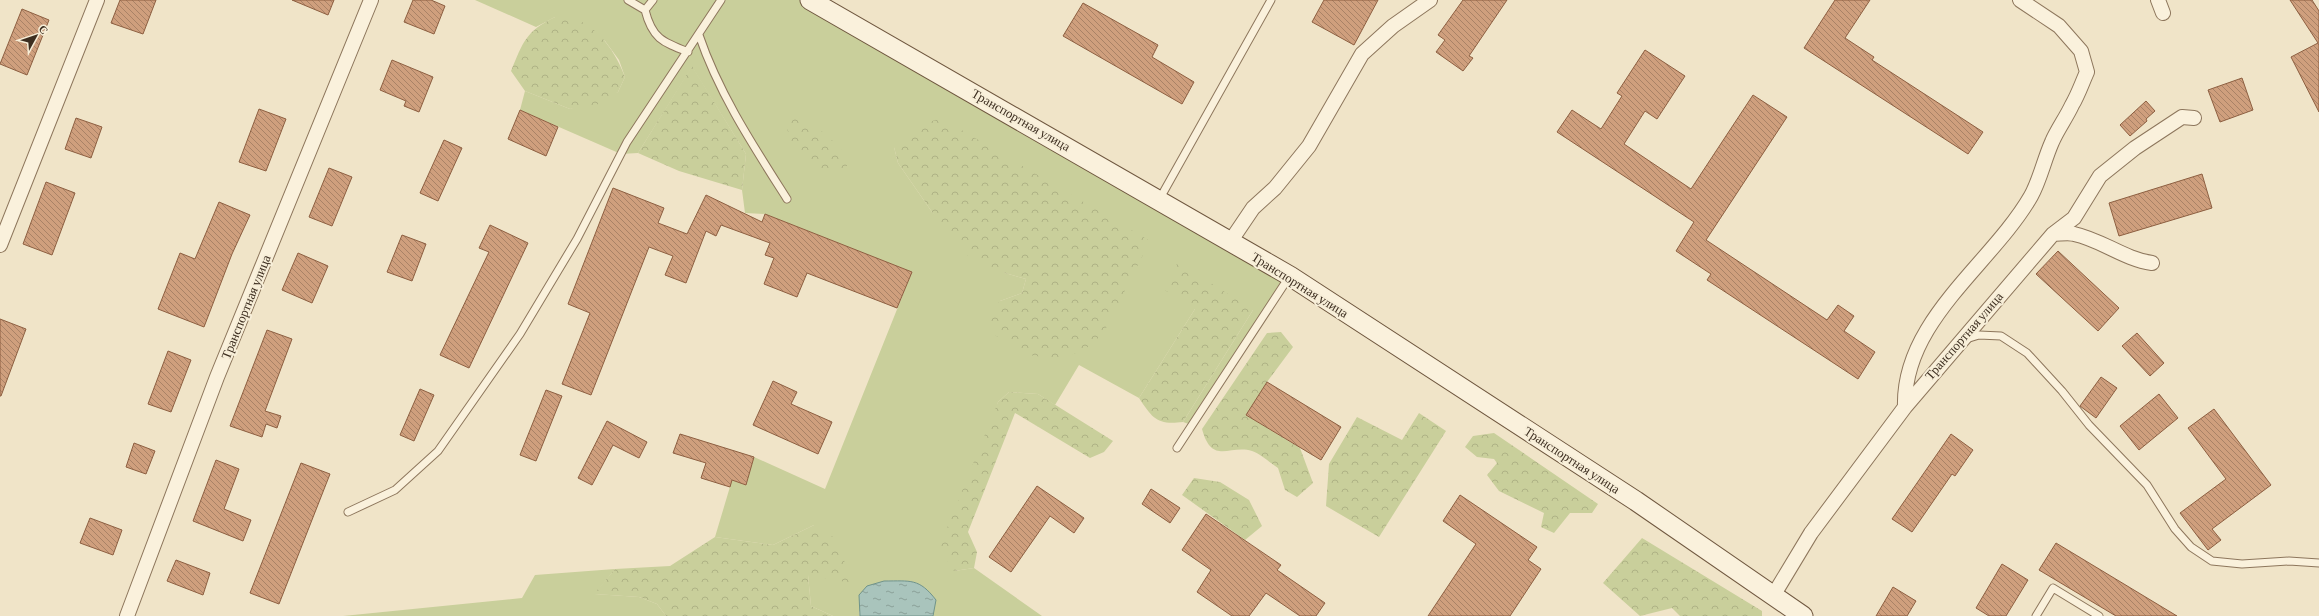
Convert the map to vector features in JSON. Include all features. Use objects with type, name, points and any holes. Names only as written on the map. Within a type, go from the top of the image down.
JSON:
[{"type":"main road","name":"Транспортная улица","points":[[810,0],[1290,276],[1636,501],[1802,616]]},
{"type":"street","points":[[0,245],[97,0]]},
{"type":"street","name":"Транспортная улица","points":[[126,616],[217,377],[371,0]]},
{"type":"street","points":[[1230,242],[1253,208],[1275,188],[1309,146],[1362,54],[1393,26],[1430,0]]},
{"type":"street","points":[[1905,407],[1904,388],[1912,358],[1947,301],[2006,231],[2032,196],[2052,141],[2073,104],[2087,72],[2081,51],[2060,26],[2020,0]]},
{"type":"street","name":"Транспортная улица","points":[[1773,596],[1811,533],[1905,407],[1959,342],[2053,234],[2074,218],[2100,176],[2135,148],[2182,117],[2194,118]]},
{"type":"street","points":[[2053,234],[2073,233],[2095,240],[2123,255],[2152,263]]},
{"type":"lane","points":[[628,0],[644,10],[653,33],[660,40],[688,52]]},
{"type":"lane","points":[[644,10],[653,0]]},
{"type":"lane","points":[[348,512],[395,490],[438,451],[520,334],[577,239],[627,142],[721,0]]},
{"type":"lane","points":[[1159,200],[1271,0]]},
{"type":"lane","points":[[699,35],[708,63],[751,143],[787,199]]},
{"type":"lane","points":[[1177,448],[1290,276]]},
{"type":"lane","points":[[1959,342],[1979,335],[2001,336],[2027,353],[2062,391],[2089,425],[2147,485],[2175,529],[2191,548],[2212,561],[2242,564],[2289,561],[2319,563]]},
{"type":"lane","points":[[2036,616],[2053,588],[2099,616]]},
{"type":"green space","points":[[475,0],[810,0],[1290,276],[1192,425],[1183,422],[1253,310],[1195,309],[1139,398],[1079,365],[1055,405],[1038,394],[1009,392],[998,402],[954,571],[974,568],[1042,616],[933,616],[935,600],[919,584],[908,581],[885,581],[859,612],[860,616],[833,616],[811,606],[808,575],[814,525],[773,545],[715,537],[732,480],[746,485],[754,457],[825,489],[912,272],[765,214],[745,213],[742,190],[746,154],[692,67],[638,153],[621,154],[520,110],[525,91],[570,109],[618,92],[625,77],[619,60],[605,41],[555,17],[536,27]],"holes":[[[894,147],[1103,334],[1000,301],[1022,293],[1026,279],[1005,273],[932,212],[898,163]]]},
{"type":"green space","points":[[555,17],[568,17],[576,19],[585,23],[600,35],[617,59],[625,77],[618,92],[599,104],[570,109],[525,91],[511,71],[519,52],[531,33],[545,22]]},
{"type":"green space","points":[[692,66],[746,154],[742,190],[679,171],[638,153]]},
{"type":"green space","points":[[796,112],[828,136],[850,159],[843,174],[823,171],[793,146],[786,126]]},
{"type":"green space","points":[[941,118],[1150,241],[1103,334],[1083,351],[1056,359],[1022,354],[995,335],[986,315],[1000,301],[1022,293],[1026,279],[1005,273],[968,256],[932,212],[898,163],[894,147],[915,127]]},
{"type":"green space","points":[[1178,262],[1253,310],[1183,422],[1174,423],[1156,419],[1152,416],[1139,398],[1195,309],[1163,289]]},
{"type":"green space","points":[[1281,332],[1293,347],[1267,382],[1246,415],[1300,448],[1313,483],[1297,497],[1285,490],[1278,468],[1262,456],[1252,451],[1216,450],[1211,447],[1206,440],[1202,429],[1267,333]]},
{"type":"green space","points":[[1009,392],[1038,394],[1113,441],[1104,452],[1090,458],[1015,413],[968,532],[977,552],[974,568],[954,571],[939,548],[998,402]]},
{"type":"green space","points":[[1419,413],[1446,431],[1379,537],[1326,506],[1329,464],[1357,417],[1402,440]]},
{"type":"green space","points":[[1494,433],[1598,504],[1592,513],[1570,513],[1554,533],[1541,527],[1544,513],[1499,491],[1487,475],[1497,463],[1494,459],[1477,457],[1465,447],[1473,436]]},
{"type":"green space","points":[[1194,478],[1220,482],[1249,500],[1262,526],[1245,540],[1182,495]]},
{"type":"green space","points":[[814,525],[838,540],[851,583],[808,575],[811,606],[833,616],[666,616],[657,604],[639,597],[594,594],[615,569],[670,566],[715,537],[773,545]]},
{"type":"green space","points":[[1642,538],[1762,611],[1762,616],[1680,616],[1672,608],[1640,616],[1603,583]]},
{"type":"green space","points":[[615,569],[595,594],[639,597],[657,604],[666,616],[343,616],[522,598],[535,575]]},
{"type":"water","points":[[884,581],[908,581],[919,584],[936,600],[933,616],[860,616],[859,595],[867,586]]},
{"type":"building","points":[[120,0],[156,0],[143,34],[111,23]]},
{"type":"building","points":[[292,0],[334,0],[328,15]]},
{"type":"building","points":[[413,0],[431,0],[445,6],[434,34],[404,22]]},
{"type":"building","points":[[1324,0],[1378,0],[1354,45],[1312,22]]},
{"type":"building","points":[[1463,0],[1507,0],[1469,56],[1473,58],[1463,71],[1436,52],[1445,40],[1438,35]]},
{"type":"building","points":[[1835,0],[1870,0],[1845,38],[1874,57],[1872,60],[1983,132],[1968,154],[1804,48]]},
{"type":"building","points":[[2290,0],[2312,0],[2319,11],[2319,112],[2291,57],[2318,43]]},
{"type":"building","points":[[1083,3],[1158,45],[1152,57],[1194,82],[1182,104],[1063,36]]},
{"type":"building","points":[[22,9],[49,20],[27,75],[0,64]]},
{"type":"building","points":[[1645,50],[1685,76],[1657,119],[1645,111],[1624,144],[1691,189],[1753,95],[1787,117],[1706,240],[1827,320],[1838,305],[1854,316],[1844,331],[1875,352],[1858,379],[1707,280],[1711,274],[1676,251],[1694,222],[1557,132],[1572,110],[1601,129],[1622,96],[1617,93]]},
{"type":"building","points":[[392,60],[433,77],[419,112],[404,106],[406,101],[380,90]]},
{"type":"building","points":[[2242,78],[2253,110],[2220,122],[2208,90]]},
{"type":"building","points":[[2146,101],[2155,111],[2146,119],[2147,121],[2130,136],[2120,125]]},
{"type":"building","points":[[259,109],[286,119],[266,171],[239,162]]},
{"type":"building","points":[[520,110],[558,127],[546,156],[508,139]]},
{"type":"building","points":[[76,118],[102,127],[91,158],[65,149]]},
{"type":"building","points":[[444,140],[462,148],[438,201],[420,193]]},
{"type":"building","points":[[329,168],[352,177],[332,226],[309,217]]},
{"type":"building","points":[[2202,174],[2212,208],[2119,236],[2109,203]]},
{"type":"building","points":[[46,182],[75,193],[52,255],[23,244]]},
{"type":"building","points":[[613,188],[664,208],[658,223],[687,234],[706,195],[762,222],[765,214],[912,272],[897,308],[807,273],[797,297],[764,284],[774,258],[765,255],[770,243],[721,225],[716,236],[706,231],[686,283],[665,275],[673,256],[649,247],[591,395],[562,384],[590,313],[568,304]]},
{"type":"building","points":[[219,202],[250,215],[232,254],[204,327],[158,309],[180,253],[195,259]]},
{"type":"building","points":[[490,225],[528,243],[469,368],[440,355],[489,252],[479,248]]},
{"type":"building","points":[[402,235],[426,244],[412,281],[387,272]]},
{"type":"building","points":[[2058,251],[2119,308],[2098,331],[2036,274]]},
{"type":"building","points":[[298,253],[328,266],[312,303],[282,290]]},
{"type":"building","points":[[0,319],[26,329],[1,396],[0,396]]},
{"type":"building","points":[[267,330],[292,339],[265,411],[281,416],[277,428],[266,424],[262,437],[230,426]]},
{"type":"building","points":[[2137,333],[2164,363],[2150,376],[2122,346]]},
{"type":"building","points":[[168,351],[191,360],[171,412],[148,404]]},
{"type":"building","points":[[2101,377],[2117,388],[2096,418],[2080,406]]},
{"type":"building","points":[[773,381],[797,392],[791,404],[832,422],[818,454],[753,425]]},
{"type":"building","points":[[1267,382],[1341,427],[1321,460],[1246,415]]},
{"type":"building","points":[[420,389],[434,395],[414,441],[400,435]]},
{"type":"building","points":[[546,390],[562,396],[536,461],[520,455]]},
{"type":"building","points":[[2159,394],[2178,418],[2139,450],[2120,426]]},
{"type":"building","points":[[2214,409],[2271,485],[2212,529],[2221,540],[2208,550],[2180,513],[2226,479],[2188,428]]},
{"type":"building","points":[[607,421],[647,442],[639,458],[613,445],[592,485],[578,478]]},
{"type":"building","points":[[680,434],[754,457],[746,485],[732,480],[730,487],[701,478],[706,463],[673,453]]},
{"type":"building","points":[[1951,434],[1973,450],[1955,476],[1952,474],[1912,532],[1892,519]]},
{"type":"building","points":[[134,443],[155,451],[146,474],[126,467]]},
{"type":"building","points":[[216,460],[239,469],[224,509],[251,520],[243,541],[193,521]]},
{"type":"building","points":[[301,463],[330,474],[279,604],[250,593]]},
{"type":"building","points":[[1037,486],[1084,518],[1074,533],[1050,516],[1011,572],[989,557]]},
{"type":"building","points":[[1151,489],[1180,508],[1170,523],[1142,504]]},
{"type":"building","points":[[1460,495],[1537,547],[1528,560],[1541,569],[1510,616],[1428,616],[1476,544],[1443,521]]},
{"type":"building","points":[[1206,514],[1281,565],[1277,570],[1325,603],[1316,616],[1300,616],[1266,593],[1249,616],[1232,616],[1197,592],[1211,570],[1182,550]]},
{"type":"building","points":[[90,518],[122,530],[113,555],[80,543]]},
{"type":"building","points":[[2056,543],[2177,616],[2116,616],[2039,570]]},
{"type":"building","points":[[176,560],[210,573],[203,595],[167,581]]},
{"type":"building","points":[[2002,564],[2028,580],[2006,616],[1989,616],[1976,608]]},
{"type":"building","points":[[1893,587],[1916,601],[1907,616],[1876,616]]}]
